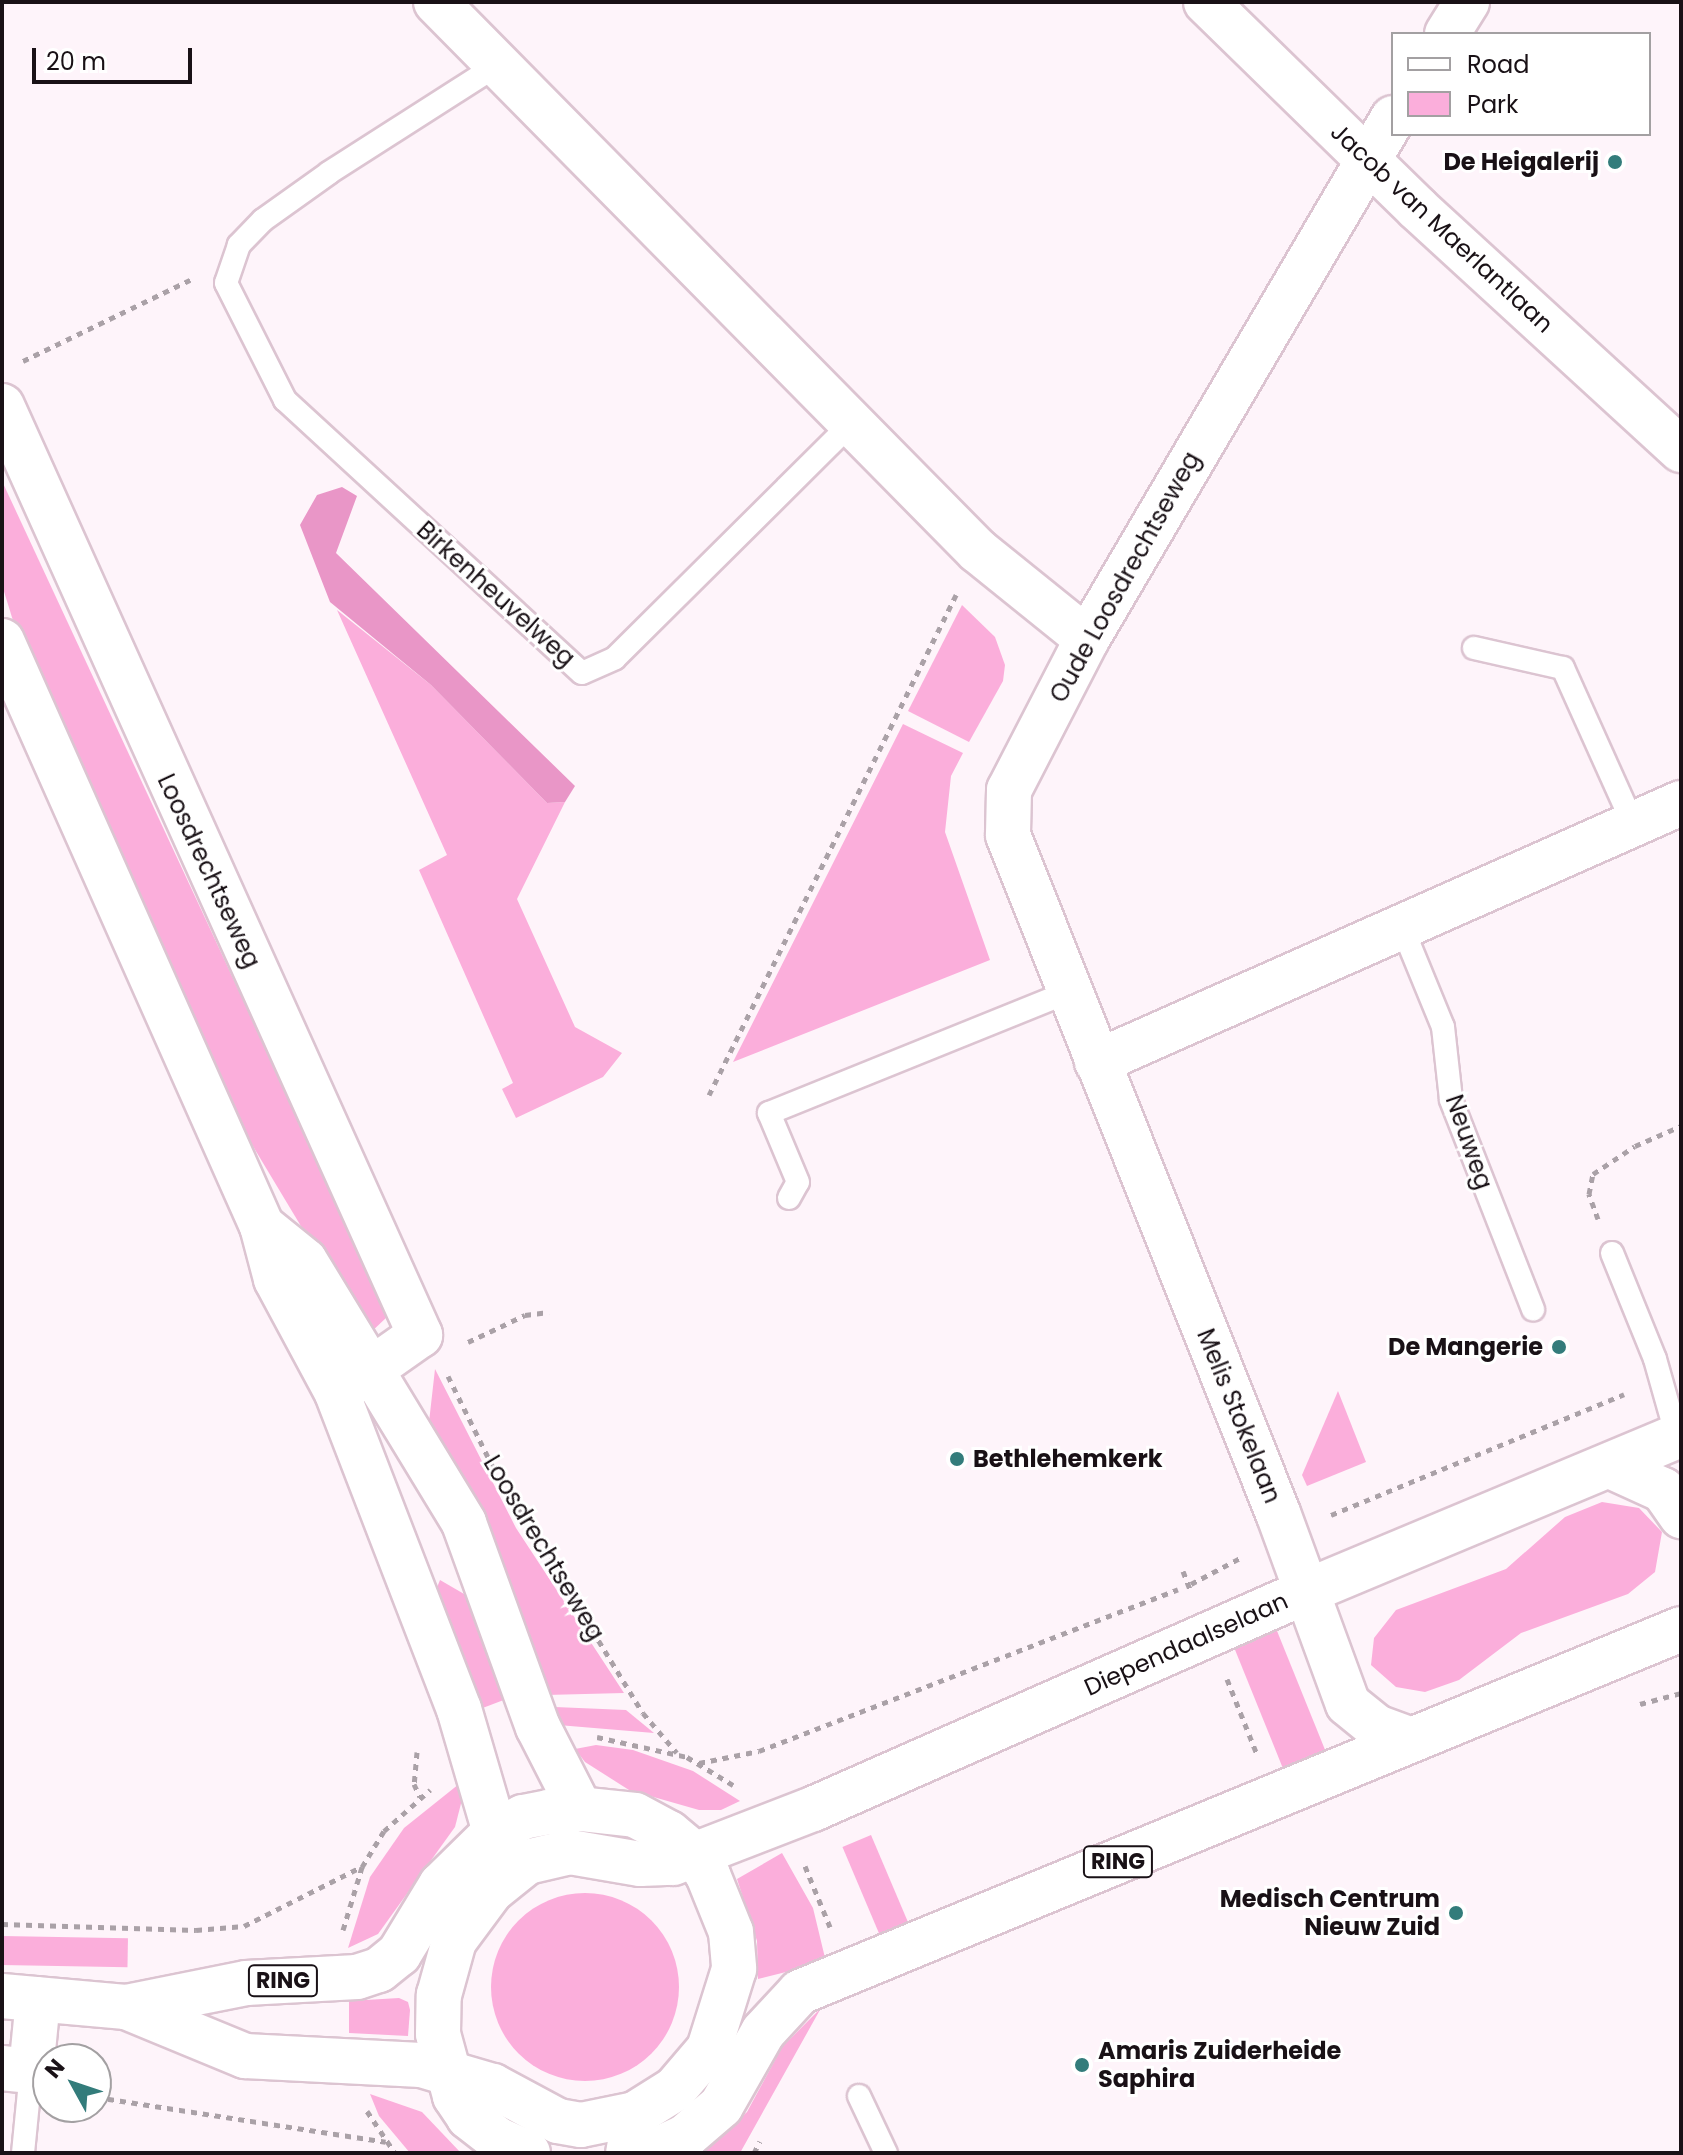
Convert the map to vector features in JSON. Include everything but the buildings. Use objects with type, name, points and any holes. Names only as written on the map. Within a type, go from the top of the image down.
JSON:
[{"type":"street","points":[[436,2],[850,425],[978,551],[1087,639]]},
{"type":"street","name":"Jacob van Maerlantlaan","points":[[1206,2],[1681,450]]},
{"type":"street","points":[[1448,32],[1467,2]]},
{"type":"street","name":"Oude Loosdrechtseweg","points":[[1097,1062],[1008,835],[1009,790],[1087,639],[1391,121]]},
{"type":"street","name":"Loosdrechtseweg","points":[[2,406],[420,1335]]},
{"type":"street","points":[[2,641],[262,1226],[276,1279],[337,1393],[459,1709],[509,1876]]},
{"type":"street","points":[[1097,1062],[1681,803]]},
{"type":"street","name":"Melis Stokelaan","points":[[1097,1062],[1285,1534],[1348,1704],[1376,1727],[1411,1740]]},
{"type":"street","points":[[262,1226],[305,1261],[464,1523],[538,1727],[580,1809]]},
{"type":"street","points":[[337,1393],[420,1335]]},
{"type":"street","name":"Diependaalselaan","points":[[528,2153],[497,2139],[469,2117],[447,2073],[438,2034],[439,1995],[454,1941],[474,1910],[527,1862],[560,1853],[595,1852],[658,1865],[695,1855],[813,1809],[1305,1592],[1679,1436]]},
{"type":"street","points":[[1610,1466],[1663,1490],[1681,1516]]},
{"type":"street","name":"RING","points":[[126,2007],[245,2056],[402,2063],[493,2086],[558,2121],[637,2140],[686,2136],[721,2106],[763,2032],[800,1992],[1681,1629]]},
{"type":"street","name":"RING","points":[[20,1997],[126,2007],[246,1983],[357,1977],[379,1970],[399,1954],[441,1885],[495,1832],[523,1817],[580,1809],[635,1815],[669,1833],[695,1855],[721,1897],[731,1932],[734,1969],[718,2029],[695,2069],[637,2140]]},
{"type":"street","points":[[16,2070],[20,1997]]},
{"type":"lane","points":[[232,265],[239,245],[263,220],[496,66]]},
{"type":"lane","name":"Birkenheuvelweg","points":[[232,265],[226,283],[285,400],[582,673],[615,658],[850,425]]},
{"type":"lane","points":[[1474,648],[1563,668],[1633,824]]},
{"type":"lane","name":"Neuweg","points":[[1402,927],[1443,1027],[1451,1100],[1533,1309]]},
{"type":"lane","points":[[789,1198],[798,1182],[769,1113],[1068,992]]},
{"type":"lane","name":"Diependaalselaan","points":[[1612,1253],[1655,1359],[1658,1380],[1679,1436]]},
{"type":"lane","points":[[16,2070],[23,2153]]},
{"type":"lane","points":[[859,2096],[886,2153]]},
{"type":"path","points":[[16,365],[179,284],[232,265]]},
{"type":"path","points":[[709,1095],[978,551]]},
{"type":"path","points":[[1612,1253],[1589,1194],[1593,1174],[1635,1146],[1681,1126]]},
{"type":"path","name":"Loosdrechtseweg","points":[[420,1335],[439,1356],[500,1479]]},
{"type":"path","points":[[697,1763],[759,1751],[1188,1585],[1285,1534],[1658,1380]]},
{"type":"path","name":"Loosdrechtseweg","points":[[508,1493],[643,1713],[677,1754]]},
{"type":"path","points":[[1183,1571],[1188,1585]]},
{"type":"path","name":"Diependaalselaan","points":[[1225,1676],[1260,1762]]},
{"type":"path","points":[[592,1737],[677,1754],[735,1787]]},
{"type":"path","points":[[414,1784],[420,1797]]},
{"type":"path","points":[[341,1941],[362,1867],[384,1831],[420,1797],[438,1785]]},
{"type":"path","points":[[799,1855],[831,1931]]},
{"type":"path","points":[[2,1924],[196,1930],[244,1926],[324,1890],[362,1867]]},
{"type":"path","points":[[112,2099],[386,2142]]},
{"type":"green space","points":[[2,481],[383,1301],[388,1316],[367,1336],[248,1138],[19,640],[2,585]]},
{"type":"green space","points":[[962,605],[995,637],[1005,665],[1003,681],[969,742],[908,711]]},
{"type":"green space","points":[[337,610],[431,685],[547,803],[565,802],[517,899],[575,1027],[622,1053],[603,1077],[516,1118],[502,1089],[513,1083],[419,870],[447,855]]},
{"type":"green space","points":[[903,724],[963,753],[951,776],[945,832],[990,960],[733,1062]]},
{"type":"green space","points":[[435,1369],[516,1528],[624,1693],[546,1695],[534,1646],[480,1512],[428,1431]]},
{"type":"green space","points":[[1338,1391],[1366,1462],[1307,1486],[1302,1475]]},
{"type":"green space","points":[[1602,1502],[1639,1508],[1662,1532],[1655,1572],[1628,1594],[1521,1633],[1459,1680],[1425,1692],[1396,1687],[1371,1665],[1374,1638],[1396,1610],[1506,1569],[1565,1517]]},
{"type":"green space","points":[[440,1580],[471,1598],[509,1698],[480,1709],[436,1590]]},
{"type":"green space","points":[[1273,1621],[1326,1752],[1283,1769],[1230,1638]]},
{"type":"green space","points":[[555,1707],[626,1710],[654,1733],[558,1725],[550,1712]]},
{"type":"green space","points":[[596,1745],[633,1750],[693,1771],[740,1801],[721,1810],[699,1810],[629,1790],[585,1762],[575,1749]]},
{"type":"green space","points":[[459,1784],[465,1788],[455,1827],[378,1934],[348,1948],[370,1877],[404,1828]]},
{"type":"green space","points":[[871,1835],[909,1924],[880,1936],[842,1847]]},
{"type":"green space","points":[[782,1853],[813,1908],[826,1962],[758,1979],[757,1941],[737,1879]]},
{"type":"green space","points":[[585,1893],[603,1894],[621,1900],[652,1920],[672,1951],[678,1969],[678,2005],[672,2023],[652,2054],[621,2074],[603,2080],[585,2081],[567,2080],[549,2074],[518,2054],[498,2023],[492,2005],[491,1987],[492,1969],[498,1951],[518,1920],[549,1900],[567,1894]]},
{"type":"green space","points":[[2,1936],[128,1938],[127,1967],[2,1965]]},
{"type":"green space","points":[[399,1998],[408,2002],[410,2010],[408,2036],[349,2033],[349,2001]]},
{"type":"green space","points":[[821,2008],[740,2153],[702,2153],[747,2112],[782,2047]]},
{"type":"green space","points":[[370,2094],[422,2112],[461,2153],[410,2153],[379,2116]]},
{"type":"shaded area","points":[[342,487],[357,496],[336,553],[575,786],[565,802],[547,803],[431,685],[330,602],[300,525],[317,495]]},
{"type":"place","name":"De Heigalerij","points":[[1615,162]]},
{"type":"place","name":"De Mangerie","points":[[1559,1347]]},
{"type":"place","name":"Bethlehemkerk","points":[[957,1459]]},
{"type":"place","name":"Medisch Centrum Nieuw Zuid","points":[[1456,1913]]},
{"type":"place","name":"Amaris Zuiderheide Saphira","points":[[1082,2065]]}]
